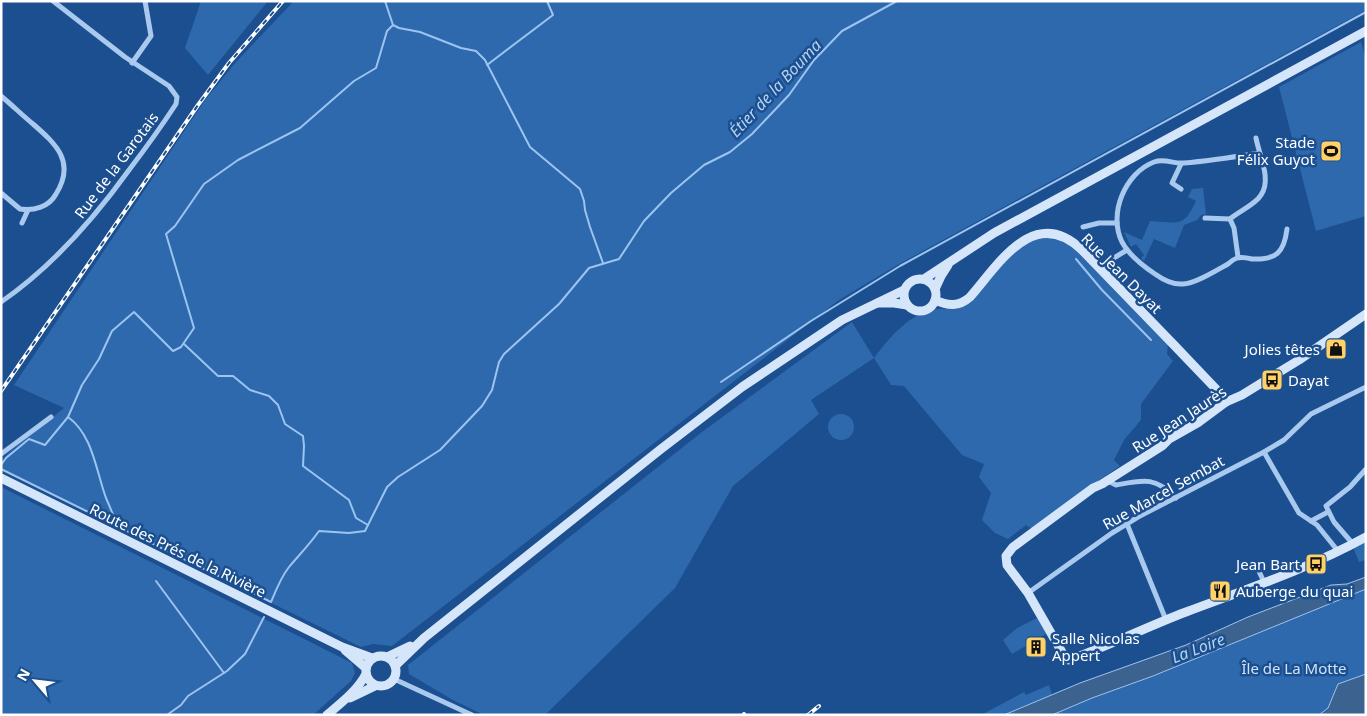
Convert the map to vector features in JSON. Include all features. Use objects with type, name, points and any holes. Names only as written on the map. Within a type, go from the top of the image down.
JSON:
[{"type":"street","points":[[56,2],[132,63],[151,36],[145,1]]},
{"type":"street","points":[[924,279],[971,247],[994,234],[1366,30]]},
{"type":"street","name":"Rue de la Garotais","points":[[1,302],[18,291],[87,225],[176,104],[177,97],[169,86],[132,63]]},
{"type":"street","points":[[1,96],[52,140],[60,151],[64,162],[63,181],[54,198],[47,205],[28,210],[20,209],[1,193]]},
{"type":"street","points":[[1205,218],[1230,219],[1261,196],[1265,184],[1264,168],[1256,138]]},
{"type":"street","points":[[1259,153],[1181,164],[1167,160],[1155,162],[1143,168],[1133,177],[1124,192],[1118,209],[1117,223],[1122,241],[1127,250],[1148,269],[1161,278],[1183,284],[1202,277],[1238,258],[1255,259],[1274,256],[1281,252],[1286,241],[1287,230]]},
{"type":"street","points":[[1181,164],[1172,183],[1181,189]]},
{"type":"street","points":[[22,223],[28,210]]},
{"type":"street","points":[[1230,219],[1234,228],[1238,258]]},
{"type":"street","points":[[1083,227],[1099,223],[1117,223]]},
{"type":"street","name":"Rue Jean Dayat","points":[[935,300],[954,305],[967,300],[1016,245],[1028,238],[1038,234],[1052,234],[1070,240],[1204,376],[1226,402]]},
{"type":"street","points":[[1098,268],[1127,250]]},
{"type":"street","points":[[878,303],[907,305],[914,310],[922,311],[930,308],[935,300],[935,289],[949,263]]},
{"type":"street","points":[[907,305],[903,297],[904,290],[910,281],[917,278],[924,279],[930,282],[935,289]]},
{"type":"street","points":[[395,666],[424,638],[661,449],[742,387],[842,320],[904,290]]},
{"type":"street","name":"Rue Jean Jaurès","points":[[1028,593],[1006,562],[1006,556],[1010,550],[1093,488],[1108,481],[1162,446],[1169,439],[1199,422],[1226,402],[1242,395],[1299,360],[1366,314]]},
{"type":"street","name":"Rue Marcel Sembat","points":[[1028,593],[1112,533],[1138,517],[1264,452],[1284,440],[1311,414],[1366,387]]},
{"type":"street","points":[[1,454],[51,417]]},
{"type":"street","points":[[1264,452],[1299,513],[1311,521],[1338,552]]},
{"type":"street","points":[[1352,544],[1328,512],[1326,506],[1350,487],[1366,469]]},
{"type":"street","name":"Route des Prés de la Rivière","points":[[1,478],[342,647],[372,658]]},
{"type":"street","points":[[1108,481],[1116,486],[1147,480],[1168,490],[1176,498]]},
{"type":"street","points":[[1311,521],[1328,512]]},
{"type":"street","points":[[1127,524],[1166,620]]},
{"type":"street","points":[[1028,593],[1062,654],[1069,660],[1095,652],[1166,620],[1305,568],[1366,537]]},
{"type":"street","points":[[1256,565],[1264,582]]},
{"type":"street","points":[[327,715],[345,700],[362,681],[372,658],[378,656],[387,657],[424,638]]},
{"type":"street","name":"Route des Prés de la Rivière","points":[[342,647],[366,671]]},
{"type":"street","points":[[345,700],[375,686],[386,686],[394,678],[395,666],[387,657]]},
{"type":"street","points":[[366,671],[369,681],[375,686]]},
{"type":"street","points":[[394,678],[472,715]]},
{"type":"green space","points":[[201,1],[268,1],[208,75],[185,48]]},
{"type":"green space","points":[[294,1],[1366,1],[1366,10],[899,264],[839,300],[392,646],[373,644],[361,647],[1,470],[1,462],[7,454],[64,408],[14,385],[205,100],[236,62]]},
{"type":"green space","name":"Stade Félix Guyot","points":[[1361,42],[1366,59],[1366,216],[1316,231],[1279,87]]},
{"type":"green space","points":[[1203,188],[1206,214],[1184,225],[1175,248],[1154,239],[1144,261],[1141,258],[1144,255],[1136,244],[1131,247],[1124,232],[1142,240],[1150,221],[1179,222],[1183,220],[1196,201],[1188,197],[1192,189]]},
{"type":"green space","points":[[1041,237],[1055,237],[1074,246],[1168,343],[1167,354],[1173,361],[1141,404],[1141,420],[1124,440],[1114,460],[1120,466],[1060,507],[1032,529],[1026,525],[1008,539],[995,533],[982,520],[991,493],[979,477],[984,464],[962,455],[904,386],[891,385],[874,358],[887,341],[910,320],[929,311],[962,307],[979,293],[1008,257],[1017,249]]},
{"type":"green space","points":[[852,322],[874,358],[811,400],[819,414],[733,486],[675,588],[545,715],[484,715],[453,700],[409,674],[408,665],[702,432]]},
{"type":"green space","points":[[841,414],[850,418],[854,427],[850,436],[841,440],[832,436],[828,427],[832,418]]},
{"type":"green space","points":[[1,487],[352,663],[355,673],[351,681],[313,715],[1,715]]},
{"type":"green space","points":[[1366,541],[1366,560],[1359,562],[1353,547]]},
{"type":"green space","name":"Île de La Motte","points":[[1366,589],[1366,674],[1338,684],[1328,708],[1319,715],[1052,715],[1153,676]]},
{"type":"green space","points":[[1037,618],[1046,634],[1012,654],[1003,640],[1017,628]]},
{"type":"green space","points":[[1049,685],[1052,695],[1004,715],[981,715],[1024,692],[1026,695]]},
{"type":"water","name":"La Loire","points":[[1366,577],[1366,589],[1052,715],[1004,715],[1080,683],[1186,645],[1248,617],[1331,585],[1347,584]]},
{"type":"water","points":[[1366,674],[1366,715],[1319,715],[1328,708],[1338,684]]},
{"type":"waterway","points":[[1,465],[6,458],[29,439],[45,445],[68,417],[82,385],[99,359],[112,331],[134,312],[173,351],[181,347],[194,328],[166,234],[175,226],[204,184],[238,160],[300,128],[354,81],[376,68],[387,31],[393,25],[385,1]]},
{"type":"waterway","points":[[487,65],[553,15],[547,1]]},
{"type":"waterway","name":"Étier de la Bouma","points":[[1,469],[271,602],[286,571],[319,531],[349,533],[365,531],[387,487],[398,477],[440,450],[482,406],[492,390],[499,362],[504,354],[559,304],[589,268],[619,259],[644,221],[671,193],[704,165],[730,152],[752,134],[789,95],[814,60],[842,31],[897,1]]},
{"type":"waterway","points":[[721,382],[811,321],[900,266],[1366,12]]},
{"type":"waterway","points":[[393,25],[420,32],[461,48],[476,51],[485,60],[530,147],[580,189],[590,227],[603,263]]},
{"type":"waterway","points":[[1076,259],[1102,290],[1151,340]]},
{"type":"waterway","points":[[184,344],[218,376],[233,376],[250,390],[269,396],[278,405],[285,424],[303,436],[303,466],[349,500],[356,518],[368,525]]},
{"type":"waterway","points":[[68,417],[83,433],[88,443],[106,498],[118,527]]},
{"type":"waterway","points":[[156,581],[224,673]]},
{"type":"waterway","name":"Étier de la Bouma","points":[[167,715],[181,705],[188,696],[227,671],[245,654],[264,617]]},
{"type":"railway","points":[[1,391],[198,105],[229,63],[283,1]]},
{"type":"railway","points":[[808,715],[819,706]]},
{"type":"place","name":"Stade Félix Guyot","points":[[1331,151]]},
{"type":"place","name":"Jolies têtes","points":[[1336,349]]},
{"type":"place","name":"Dayat","points":[[1272,380]]},
{"type":"place","name":"Jean Bart","points":[[1316,564]]},
{"type":"place","name":"Auberge du quai","points":[[1220,591]]},
{"type":"place","name":"Salle Nicolas Appert","points":[[1036,647]]}]
